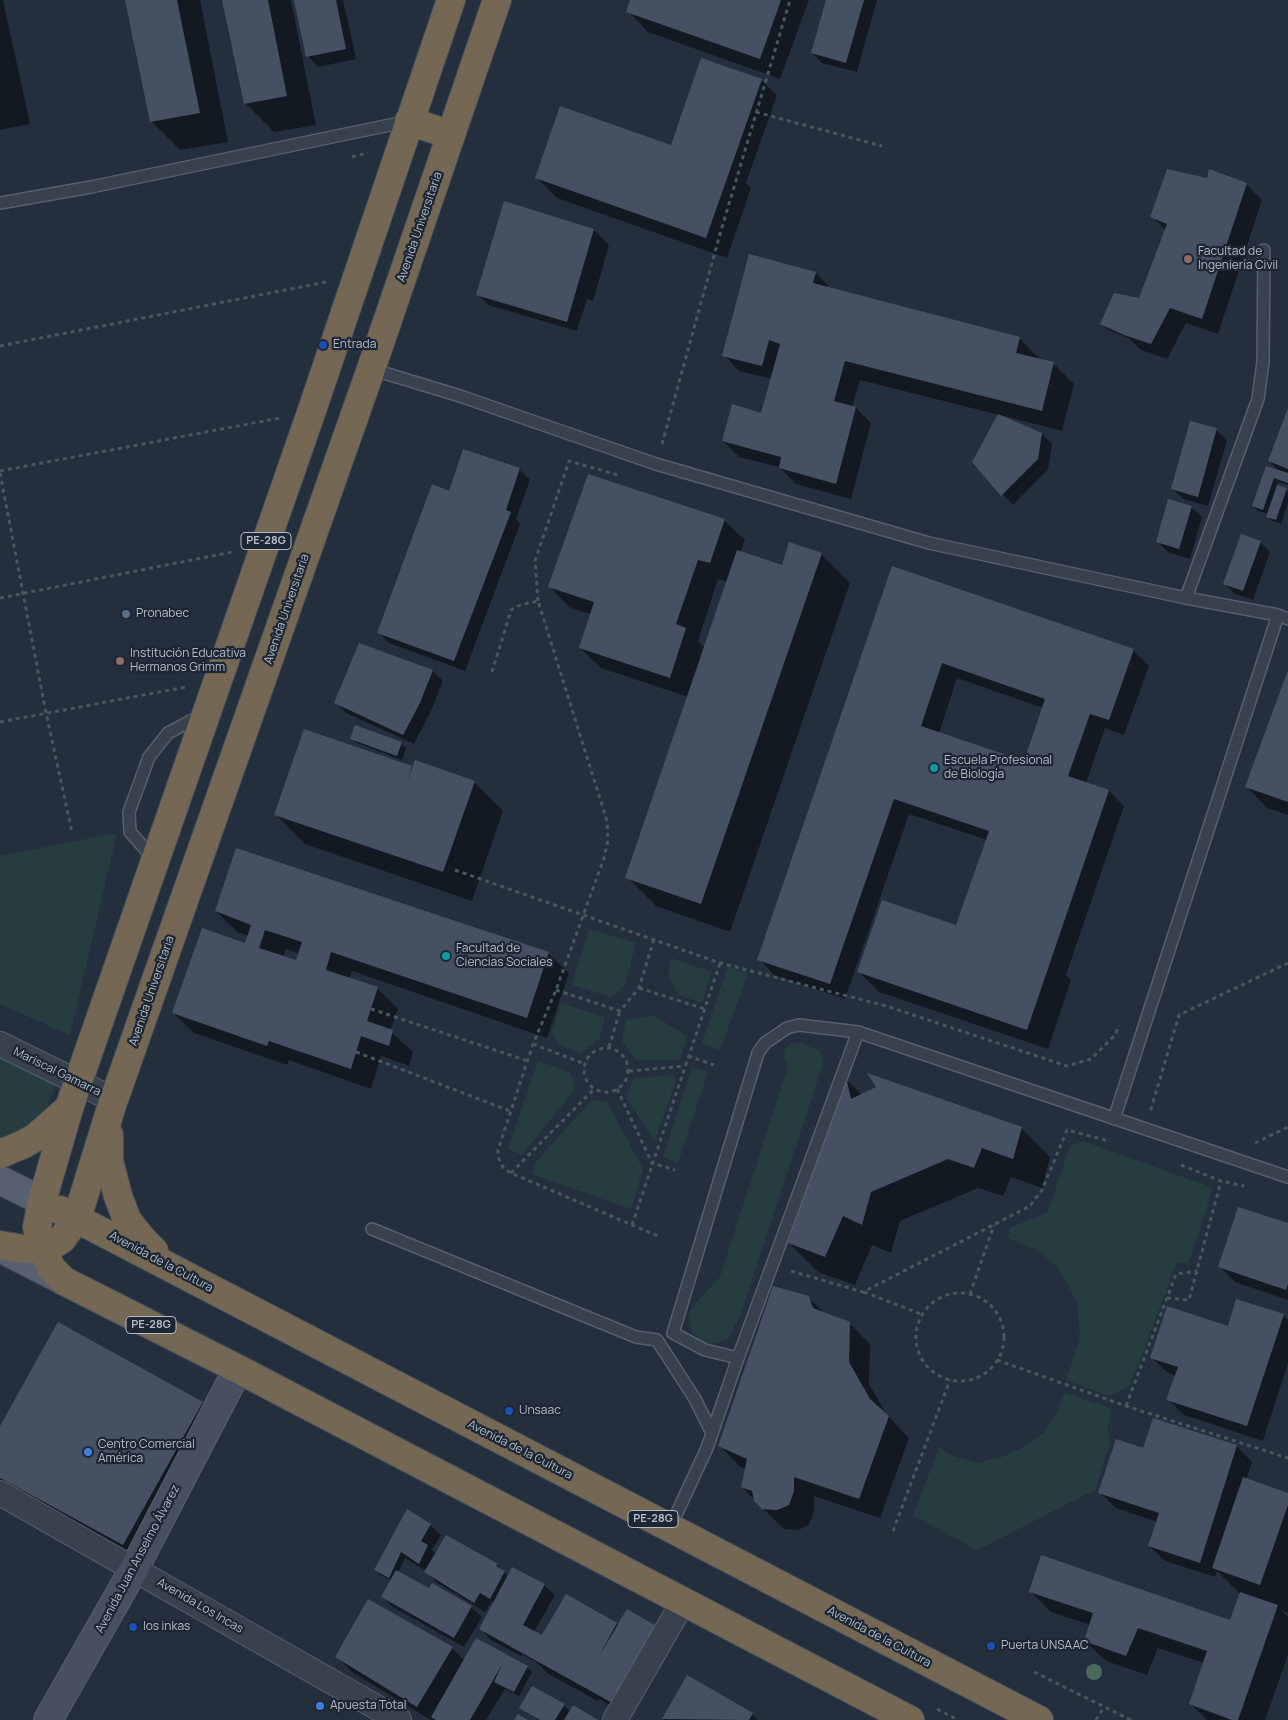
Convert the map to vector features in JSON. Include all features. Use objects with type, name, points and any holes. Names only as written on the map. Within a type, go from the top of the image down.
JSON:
[{"type":"highway","name":"PE-28G","points":[[451,0],[311,413],[69,1108],[42,1202],[38,1227],[42,1249],[51,1268],[64,1281],[238,1369],[910,1720]]},
{"type":"highway","name":"Avenida Universitaria","points":[[42,1249],[49,1248],[62,1239],[77,1218],[113,1103],[371,369],[497,0]]},
{"type":"highway","points":[[409,121],[451,135]]},
{"type":"highway","points":[[330,356],[371,369]]},
{"type":"highway","points":[[113,1103],[109,1137],[110,1161],[118,1196],[127,1220],[143,1240],[159,1255],[187,1276]]},
{"type":"highway","points":[[0,1154],[36,1137],[69,1108]]},
{"type":"highway","name":"Avenida de la Cultura","points":[[42,1202],[77,1218],[1039,1720]]},
{"type":"highway","points":[[0,1247],[42,1249]]},
{"type":"main road","name":"Avenida de la Cultura","points":[[0,1180],[42,1202]]},
{"type":"main road","points":[[0,1247],[64,1281]]},
{"type":"street","name":"Mariscal Gamarra","points":[[0,1044],[78,1082],[113,1103]]},
{"type":"street","name":"Avenida Juan Anselmo Álvarez","points":[[48,1720],[134,1569],[238,1369]]},
{"type":"street","name":"Avenida Los Incas","points":[[0,1492],[399,1720]]},
{"type":"street","points":[[615,1720],[683,1602]]},
{"type":"lane","points":[[0,203],[100,185],[409,121]]},
{"type":"lane","points":[[1186,598],[1258,399],[1263,362],[1264,250]]},
{"type":"lane","points":[[371,369],[460,396],[656,464],[929,543],[1283,617],[1114,1118]]},
{"type":"lane","points":[[155,860],[130,832],[129,812],[148,757],[168,734],[206,713]]},
{"type":"lane","points":[[372,1229],[636,1338],[657,1340],[666,1338],[673,1332],[758,1053],[765,1043],[787,1028],[799,1025],[858,1032],[1288,1177]]},
{"type":"lane","points":[[670,1528],[712,1433],[858,1032]]},
{"type":"lane","points":[[673,1332],[705,1350],[738,1358]]},
{"type":"lane","points":[[657,1340],[695,1398],[712,1433]]},
{"type":"path","points":[[656,464],[720,234],[790,0]]},
{"type":"path","points":[[756,112],[882,146]]},
{"type":"path","points":[[0,346],[356,276]]},
{"type":"path","points":[[72,832],[46,713],[0,472],[311,413]]},
{"type":"path","points":[[569,461],[535,561],[538,602],[607,821],[608,840],[604,858],[584,914],[556,990],[533,1044],[498,1150],[500,1163],[504,1169],[511,1173],[660,1237]]},
{"type":"path","points":[[0,598],[265,546]]},
{"type":"path","points":[[492,672],[511,610],[520,605],[538,602]]},
{"type":"path","points":[[0,722],[217,682]]},
{"type":"path","points":[[456,870],[720,963],[886,1006],[1067,1066],[1091,1059],[1114,1036],[1123,1022]]},
{"type":"path","points":[[609,1047],[620,1010],[639,988],[654,939]]},
{"type":"path","points":[[632,1225],[720,963]]},
{"type":"path","points":[[1160,1112],[1151,1109],[1179,1015],[1288,963]]},
{"type":"path","points":[[639,988],[705,1009]]},
{"type":"path","points":[[556,990],[620,1010]]},
{"type":"path","points":[[371,1009],[528,1060]]},
{"type":"path","points":[[533,1044],[585,1064]]},
{"type":"path","points":[[609,1047],[623,1056],[629,1071],[625,1081],[617,1090],[609,1092],[599,1091],[590,1086],[585,1078],[583,1069],[585,1064],[591,1053],[600,1048],[609,1047]]},
{"type":"path","points":[[356,1052],[510,1110]]},
{"type":"path","points":[[688,1056],[714,1065]]},
{"type":"path","points":[[629,1071],[685,1066]]},
{"type":"path","points":[[511,1173],[594,1088]]},
{"type":"path","points":[[617,1090],[652,1163],[675,1170]]},
{"type":"path","points":[[1254,1144],[1288,1127]]},
{"type":"path","points":[[863,1292],[1030,1206],[1038,1198],[1067,1130]]},
{"type":"path","points":[[1167,1298],[1190,1300],[1221,1181]]},
{"type":"path","points":[[970,1294],[994,1225]]},
{"type":"path","points":[[772,1266],[863,1292],[921,1314]]},
{"type":"path","points":[[1126,1406],[1176,1274],[1197,1271]]},
{"type":"path","points":[[956,1293],[970,1294],[982,1299],[993,1308],[1001,1320],[1004,1333],[1003,1347],[997,1360],[989,1370],[977,1378],[964,1381],[950,1380],[936,1375],[926,1366],[919,1354],[915,1341],[916,1327],[921,1314],[930,1303],[942,1296],[956,1293]]},
{"type":"path","points":[[997,1360],[1126,1406],[1288,1458]]},
{"type":"path","points":[[893,1531],[950,1380]]},
{"type":"path","points":[[1034,1672],[1130,1720]]},
{"type":"path","points":[[1096,1720],[1104,1707]]},
{"type":"green space","points":[[117,833],[70,1035],[0,1004],[0,856]]},
{"type":"green space","points":[[589,929],[636,943],[625,985],[611,997],[572,985]]},
{"type":"green space","points":[[671,958],[711,972],[702,1003],[679,995],[668,976]]},
{"type":"green space","points":[[728,966],[748,973],[720,1050],[702,1043]]},
{"type":"green space","points":[[561,1003],[605,1017],[599,1039],[581,1053],[559,1045],[552,1032]]},
{"type":"green space","points":[[653,1015],[687,1036],[680,1060],[636,1060],[622,1041],[626,1020]]},
{"type":"green space","points":[[791,1043],[799,1043],[819,1050],[824,1061],[740,1316],[728,1339],[709,1344],[692,1333],[688,1315],[696,1303],[720,1277],[788,1066],[784,1057],[785,1048]]},
{"type":"green space","points":[[0,1054],[56,1081],[41,1128],[0,1145]]},
{"type":"green space","points":[[538,1061],[570,1072],[575,1089],[522,1155],[508,1149]]},
{"type":"green space","points":[[692,1067],[708,1072],[678,1163],[663,1157]]},
{"type":"green space","points":[[673,1075],[676,1080],[655,1141],[626,1098],[634,1078]]},
{"type":"green space","points":[[592,1100],[607,1102],[643,1169],[631,1209],[532,1174],[535,1163]]},
{"type":"green space","points":[[1083,1141],[1213,1188],[1189,1262],[1177,1263],[1130,1386],[1109,1396],[1066,1380],[1080,1339],[1077,1302],[1057,1266],[1035,1249],[1008,1238],[1010,1228],[1048,1212],[1070,1146]]},
{"type":"green space","points":[[1064,1393],[1112,1409],[1107,1429],[1110,1442],[1095,1490],[977,1550],[913,1515],[939,1448],[953,1456],[976,1463],[1002,1457],[1018,1450],[1043,1433],[1055,1417]]},
{"type":"building","points":[[125,0],[177,0],[200,113],[150,122]]},
{"type":"building","points":[[222,0],[268,0],[287,96],[244,104]]},
{"type":"building","points":[[294,0],[336,0],[346,49],[306,57]]},
{"type":"building","points":[[630,0],[781,0],[760,59],[626,12]]},
{"type":"building","points":[[826,0],[864,0],[846,63],[811,53]]},
{"type":"building","points":[[701,58],[762,79],[706,238],[535,178],[560,106],[671,145]]},
{"type":"building","name":"Facultad de Ingeniería Civil","points":[[1167,169],[1207,178],[1209,169],[1247,183],[1202,319],[1170,308],[1151,344],[1100,324],[1114,293],[1139,298],[1167,224],[1150,217]]},
{"type":"building","points":[[504,201],[594,229],[567,322],[476,295]]},
{"type":"building","points":[[749,254],[816,272],[813,283],[1020,337],[1016,353],[1054,362],[1042,411],[845,361],[834,401],[856,407],[836,484],[779,468],[781,457],[722,441],[732,404],[761,413],[780,344],[769,340],[762,366],[722,356]]},
{"type":"building","points":[[1288,408],[1288,469],[1268,461]]},
{"type":"building","points":[[998,414],[1042,433],[1038,459],[1001,496],[972,462]]},
{"type":"building","points":[[1190,421],[1217,428],[1198,497],[1171,489]]},
{"type":"building","points":[[463,449],[520,468],[506,510],[511,512],[454,661],[377,633],[432,484],[449,491]]},
{"type":"building","points":[[1266,466],[1288,473],[1288,483],[1274,478],[1263,510],[1252,506]]},
{"type":"building","points":[[588,474],[725,519],[710,563],[698,560],[676,624],[686,628],[670,678],[579,648],[594,602],[548,587]]},
{"type":"building","points":[[1277,485],[1287,488],[1276,520],[1266,517]]},
{"type":"building","points":[[1168,499],[1192,506],[1179,549],[1156,542]]},
{"type":"building","points":[[1241,534],[1261,541],[1243,591],[1223,584]]},
{"type":"building","points":[[789,542],[822,553],[701,904],[625,878],[737,550],[782,565]]},
{"type":"building","name":"Escuela Profesional de Biología","points":[[892,566],[1134,649],[1109,720],[1090,714],[1068,776],[1109,790],[1027,1030],[857,972],[882,900],[956,925],[989,831],[894,799],[830,984],[757,960]],"holes":[[[942,663],[1045,699],[1024,761],[921,726]]]},
{"type":"building","points":[[359,643],[433,670],[420,703],[403,735],[334,703]]},
{"type":"building","points":[[1288,670],[1288,802],[1245,787]]},
{"type":"building","points":[[355,725],[402,742],[397,756],[350,739]]},
{"type":"building","points":[[304,729],[412,766],[407,782],[415,760],[475,781],[443,872],[274,815]]},
{"type":"building","name":"Facultad de Ciencias Sociales","points":[[236,848],[549,952],[527,1018],[331,952],[326,970],[378,987],[367,1021],[393,1030],[389,1046],[361,1036],[351,1069],[269,1041],[267,1046],[172,1013],[202,928],[245,943],[251,925],[215,911]],"holes":[[[265,930],[302,942],[296,960],[259,948]]]},
{"type":"building","points":[[867,1073],[1022,1127],[1013,1159],[982,1148],[974,1168],[948,1159],[871,1192],[862,1225],[843,1216],[825,1257],[788,1243],[846,1077],[851,1099],[876,1087]]},
{"type":"building","points":[[1238,1207],[1288,1223],[1288,1284],[1286,1290],[1218,1267]]},
{"type":"building","points":[[773,1286],[809,1296],[813,1308],[850,1322],[849,1362],[870,1399],[889,1416],[859,1499],[794,1477],[794,1491],[789,1505],[777,1510],[762,1509],[754,1501],[752,1491],[741,1487],[747,1459],[718,1446]]},
{"type":"building","points":[[1236,1299],[1284,1314],[1247,1426],[1166,1400],[1178,1367],[1150,1358],[1167,1306],[1228,1326]]},
{"type":"building","name":"Centro Comercial América","points":[[58,1322],[203,1402],[123,1545],[0,1478],[0,1426]]},
{"type":"building","points":[[1153,1418],[1237,1445],[1200,1563],[1148,1546],[1159,1513],[1098,1493],[1116,1439],[1143,1448]]},
{"type":"building","points":[[1243,1477],[1288,1493],[1288,1505],[1260,1585],[1212,1568]]},
{"type":"building","points":[[407,1509],[431,1524],[421,1541],[428,1545],[419,1564],[401,1552],[389,1578],[374,1570]]},
{"type":"building","points":[[446,1535],[498,1564],[496,1566],[505,1571],[490,1599],[480,1593],[474,1603],[424,1572]]},
{"type":"building","points":[[1041,1555],[1230,1620],[1240,1592],[1278,1605],[1238,1720],[1232,1720],[1189,1704],[1207,1651],[1138,1628],[1126,1656],[1084,1641],[1093,1613],[1029,1592]]},
{"type":"building","points":[[512,1567],[545,1584],[523,1625],[542,1635],[566,1594],[617,1623],[598,1658],[627,1609],[663,1630],[616,1705],[479,1629]]},
{"type":"building","points":[[396,1570],[429,1588],[432,1583],[472,1606],[454,1638],[381,1597]]},
{"type":"building","points":[[368,1599],[453,1647],[417,1707],[335,1657]]},
{"type":"building","points":[[476,1638],[528,1666],[514,1692],[494,1682],[503,1663],[470,1720],[436,1720],[431,1717]]},
{"type":"building","points":[[687,1675],[753,1713],[749,1720],[662,1719]]},
{"type":"building","points":[[532,1686],[565,1704],[555,1720],[540,1720],[519,1708]]},
{"type":"building","points":[[573,1705],[598,1720],[564,1720]]},
{"type":"building","points":[[518,1714],[528,1720],[514,1720]]},
{"type":"place","name":"Facultad de Ingeniería Civil","points":[[1188,259]]},
{"type":"place","name":"Entrada","points":[[323,345]]},
{"type":"place","name":"Pronabec","points":[[126,614]]},
{"type":"place","name":"Institución Educativa Hermanos Grimm","points":[[120,661]]},
{"type":"place","name":"Escuela Profesional de Biología","points":[[934,768]]},
{"type":"place","name":"Facultad de Ciencias Sociales","points":[[446,956]]},
{"type":"place","name":"Unsaac","points":[[509,1411]]},
{"type":"place","name":"Centro Comercial América","points":[[88,1452]]},
{"type":"place","name":"los inkas","points":[[133,1627]]},
{"type":"place","name":"Puerta UNSAAC","points":[[991,1646]]},
{"type":"place","name":"Apuesta Total","points":[[320,1706]]}]
